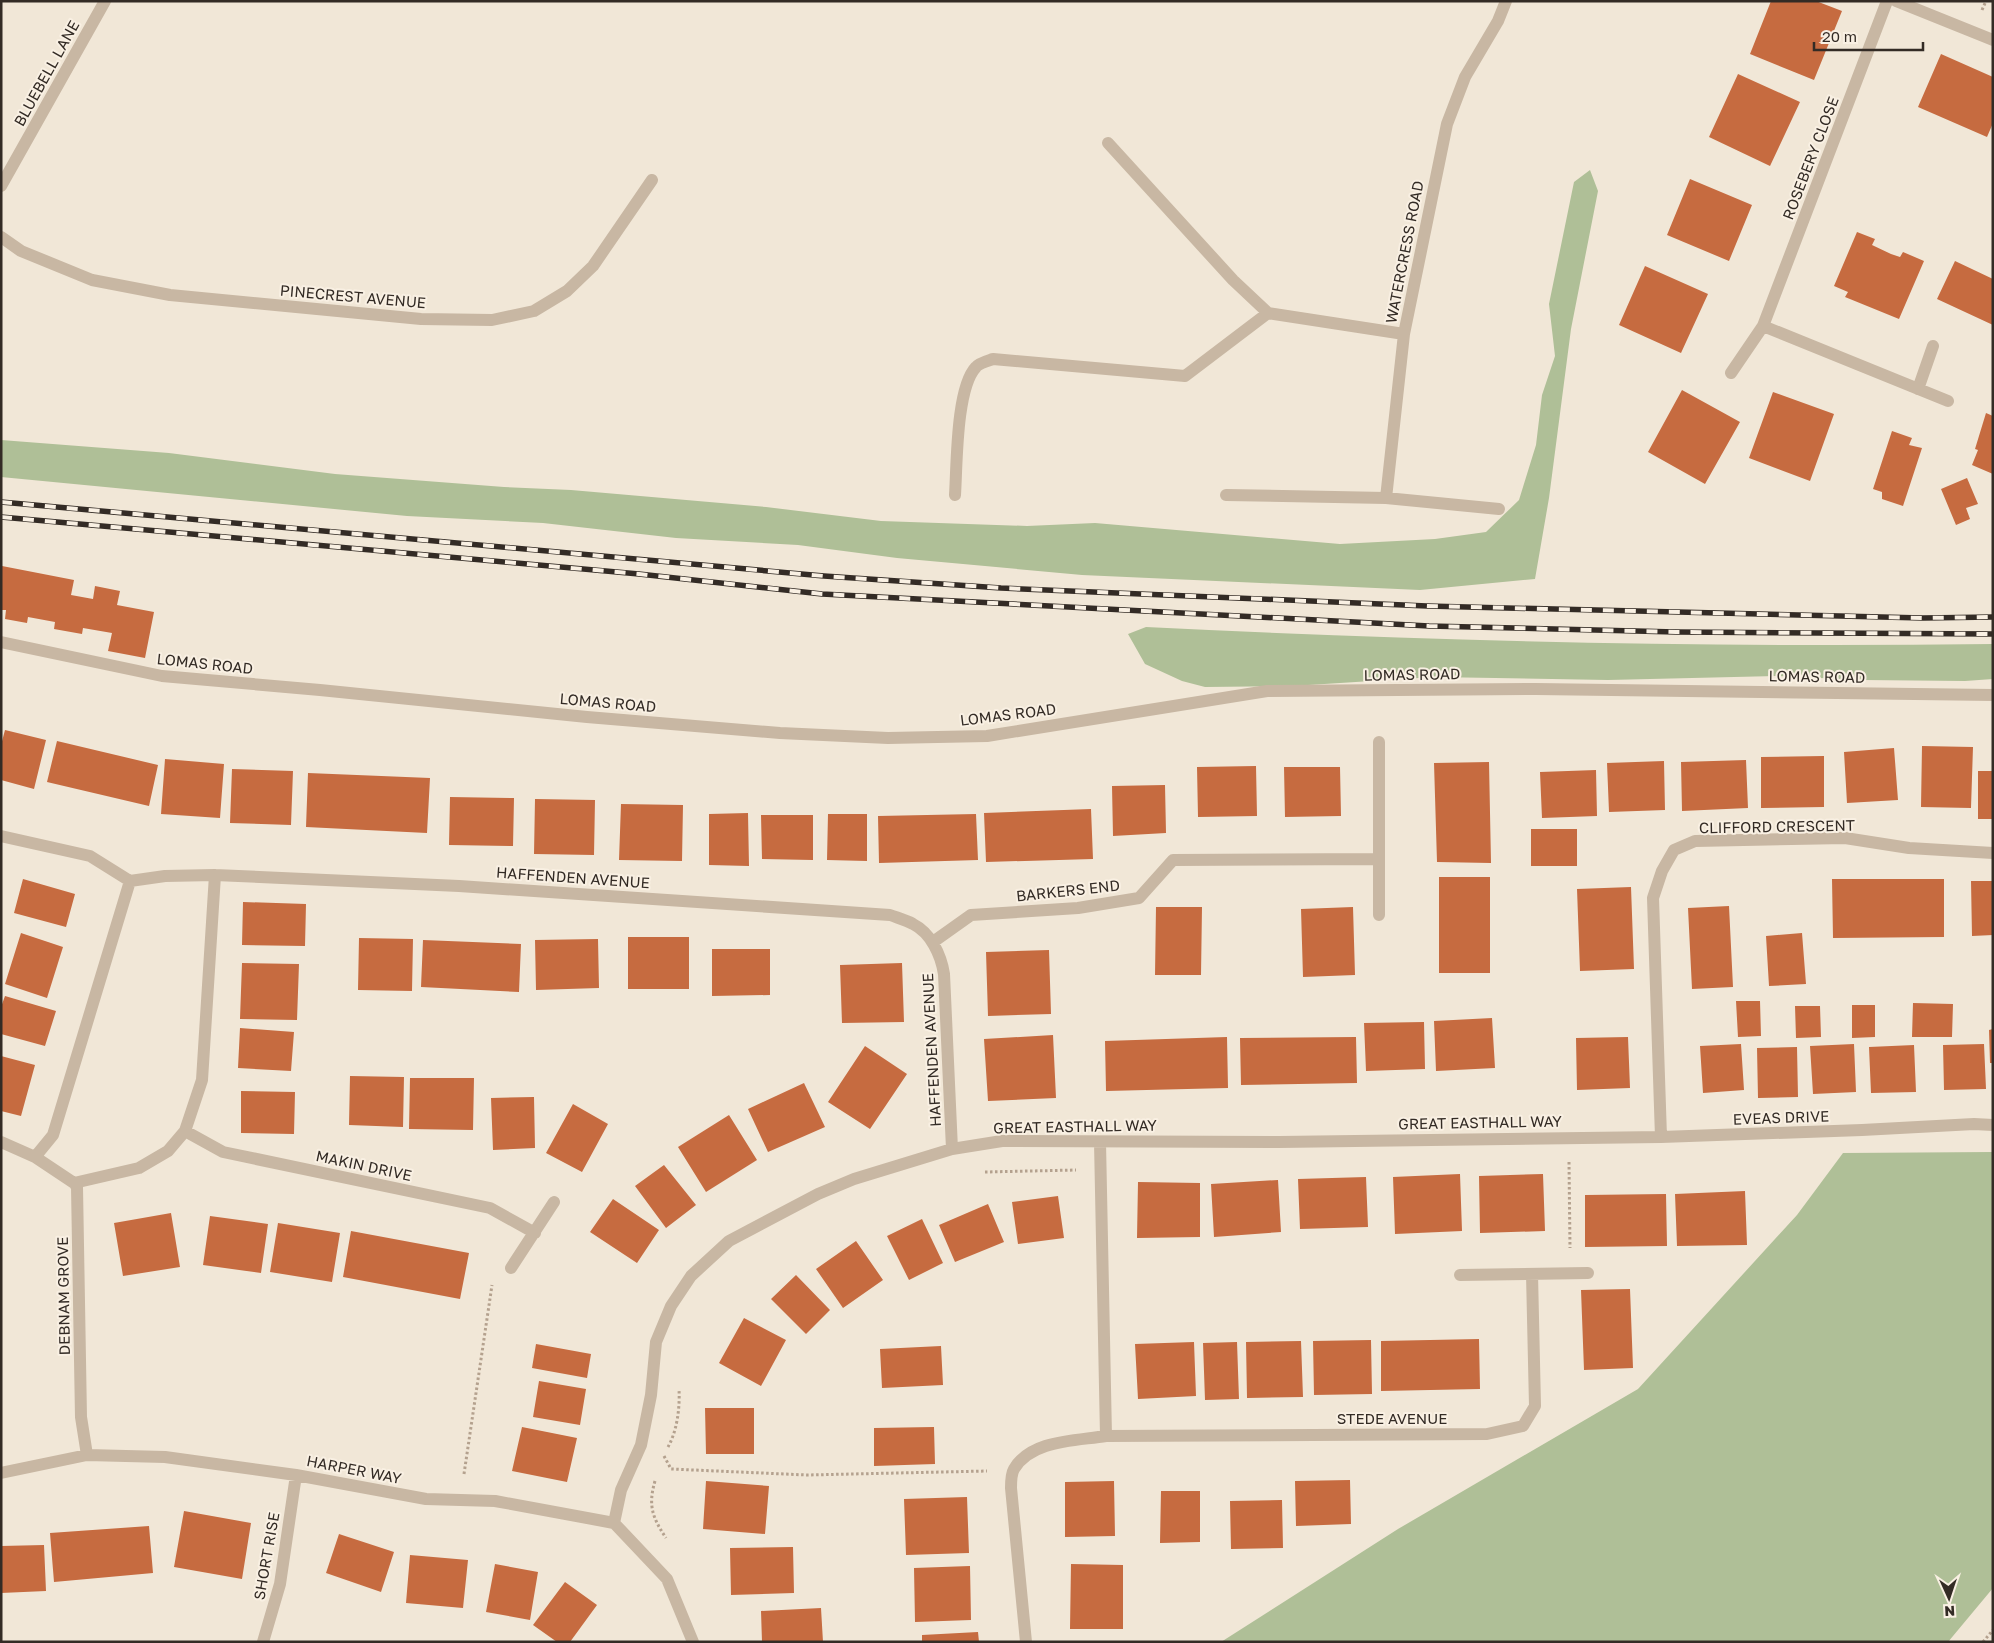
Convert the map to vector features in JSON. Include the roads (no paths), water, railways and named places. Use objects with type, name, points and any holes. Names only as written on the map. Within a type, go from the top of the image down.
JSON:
[{"type":"street","name":"BLUEBELL LANE","points":[[1,186],[105,1]]},
{"type":"street","name":"WATERCRESS ROAD","points":[[1268,313],[1404,334],[1447,124],[1465,77],[1498,21],[1506,1]]},
{"type":"street","name":"ROSEBERY CLOSE","points":[[1731,372],[1763,326],[1886,1]]},
{"type":"street","points":[[1896,1],[1993,40]]},
{"type":"street","points":[[955,495],[962,395],[968,378],[977,365],[993,359],[1185,376],[1268,313],[1233,280],[1108,143]]},
{"type":"street","name":"PINECREST AVENUE","points":[[1,237],[20,251],[92,280],[170,294],[420,319],[492,320],[534,311],[567,291],[593,266],[652,180]]},
{"type":"street","points":[[1763,326],[1948,401]]},
{"type":"street","points":[[1386,498],[1404,334]]},
{"type":"street","points":[[1918,389],[1933,346]]},
{"type":"street","points":[[1226,495],[1386,498],[1499,509]]},
{"type":"street","name":"LOMAS ROAD","points":[[1,642],[162,676],[587,717],[780,733],[888,738],[987,736],[1267,691],[1536,689],[1993,695]]},
{"type":"street","points":[[1378,742],[1379,915]]},
{"type":"street","points":[[1,836],[90,856],[130,881],[53,1135],[35,1157]]},
{"type":"street","name":"CLIFFORD CRESCENT","points":[[1661,1137],[1653,898],[1662,871],[1674,850],[1695,842],[1845,838],[1909,848],[1993,853]]},
{"type":"street","name":"BARKERS END","points":[[932,942],[971,915],[1078,908],[1140,898],[1173,860],[1379,859]]},
{"type":"street","points":[[1,1142],[35,1157],[74,1183],[139,1168],[168,1151],[185,1131],[202,1080],[215,875]]},
{"type":"street","name":"HAFFENDEN AVENUE","points":[[130,881],[165,876],[215,875],[459,886],[890,915],[915,924],[932,942],[941,959],[944,974],[952,1149]]},
{"type":"street","name":"EVEAS DRIVE","points":[[1570,1137],[1661,1137],[1974,1124],[1993,1125]]},
{"type":"street","name":"MAKIN DRIVE","points":[[185,1131],[223,1152],[490,1208],[535,1233]]},
{"type":"street","name":"GREAT EASTHALL WAY","points":[[614,1522],[621,1490],[641,1445],[651,1396],[656,1342],[671,1306],[691,1276],[730,1241],[818,1194],[854,1179],[952,1149],[1002,1141],[1279,1142],[1570,1137]]},
{"type":"street","points":[[1100,1142],[1099,1170],[1106,1436]]},
{"type":"street","name":"DEBNAM GROVE","points":[[74,1183],[77,1188],[81,1418],[87,1455]]},
{"type":"street","points":[[511,1268],[554,1202]]},
{"type":"street","name":"STEDE AVENUE","points":[[1026,1642],[1011,1488],[1012,1471],[1027,1453],[1054,1444],[1106,1436],[1487,1434],[1523,1426],[1535,1406],[1532,1274]]},
{"type":"street","points":[[1460,1275],[1588,1274]]},
{"type":"street","name":"HARPER WAY","points":[[1,1473],[87,1455],[165,1457],[296,1475],[426,1499],[495,1501],[614,1522]]},
{"type":"street","name":"SHORT RISE","points":[[263,1642],[280,1584],[296,1475]]},
{"type":"street","points":[[614,1522],[667,1579],[693,1642]]},
{"type":"railway","points":[[1,502],[824,576],[1001,588],[1427,606],[1923,618],[1993,617]]},
{"type":"railway","points":[[1,517],[639,574],[822,594],[1429,626],[1676,632],[1993,634]]}]
